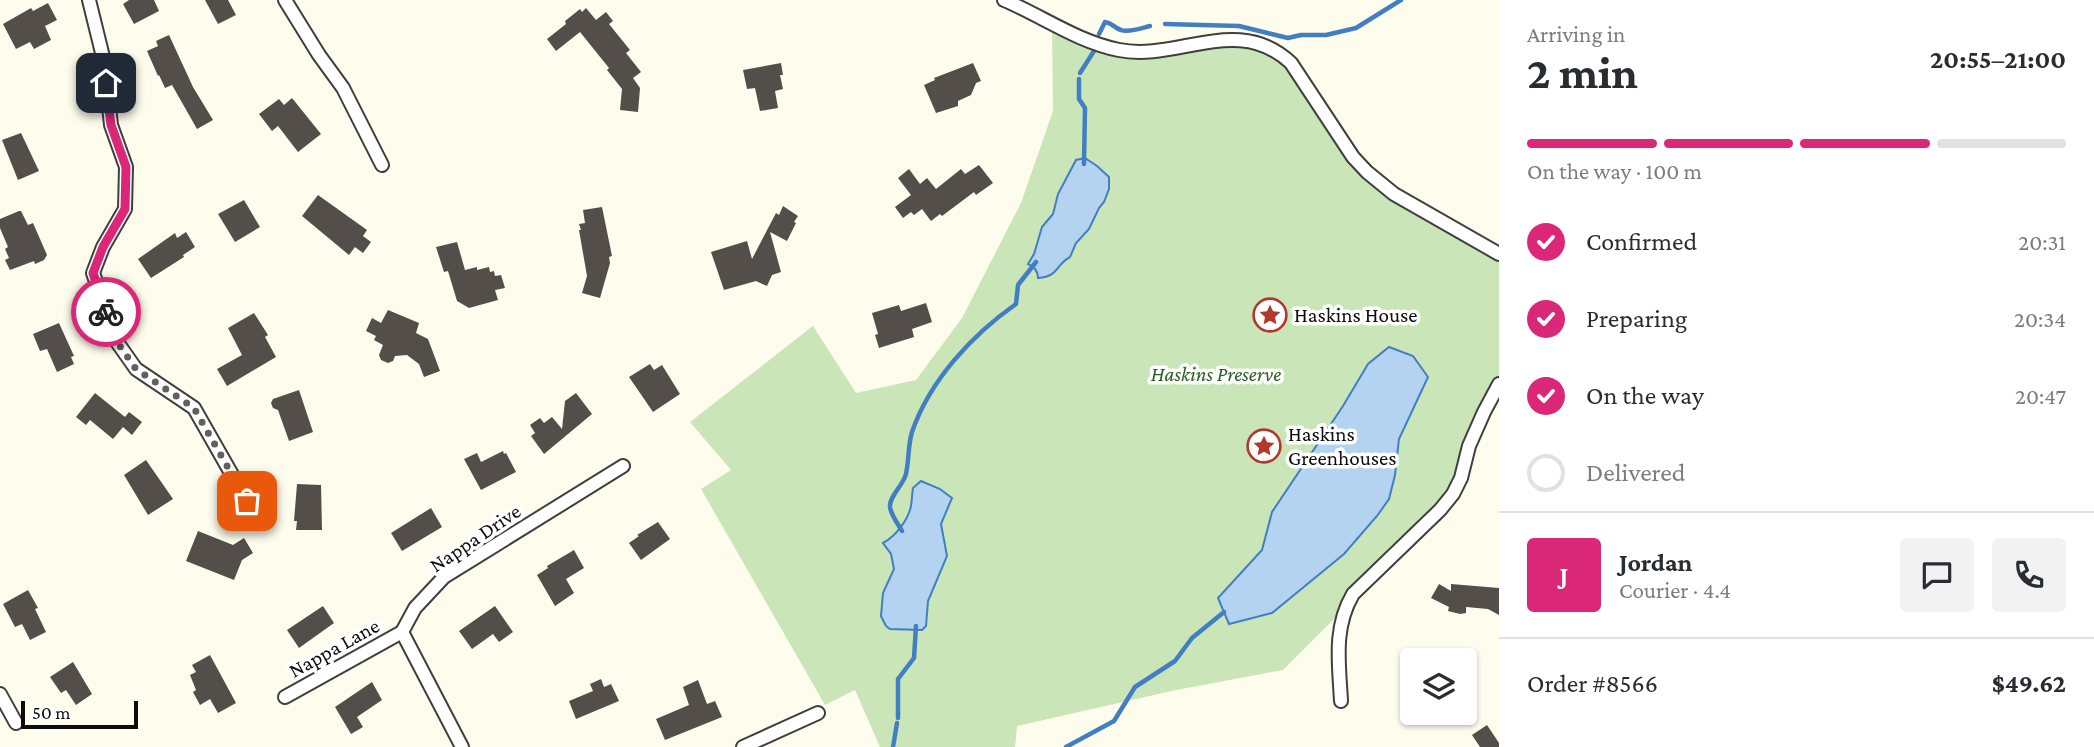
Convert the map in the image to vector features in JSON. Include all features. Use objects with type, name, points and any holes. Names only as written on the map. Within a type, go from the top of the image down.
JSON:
[{"type":"street","points":[[89,0],[104,61],[111,125],[126,167],[125,209],[103,247],[93,273],[117,342],[136,369],[194,408],[247,501]]},
{"type":"street","points":[[285,0],[318,55],[343,88],[382,166]]},
{"type":"street","points":[[1004,0],[1063,29],[1119,50],[1139,51],[1210,40],[1236,40],[1280,53],[1291,63],[1353,157],[1367,172],[1394,194],[1499,254]]},
{"type":"street","points":[[1341,701],[1338,634],[1343,610],[1353,594],[1440,510],[1453,494],[1461,478],[1469,446],[1499,384]]},
{"type":"street","points":[[1484,412],[1499,405]]},
{"type":"street","name":"Nappa Drive","points":[[402,632],[415,608],[444,578],[623,466]]},
{"type":"street","points":[[402,632],[462,747]]},
{"type":"street","name":"Nappa Lane","points":[[285,697],[402,632]]},
{"type":"street","points":[[0,694],[16,723]]},
{"type":"street","points":[[743,747],[818,713]]},
{"type":"green space","name":"Haskins Preserve","points":[[1052,24],[1139,52],[1210,40],[1280,53],[1367,172],[1499,254],[1499,384],[1461,478],[1343,610],[1283,670],[1176,690],[1017,726],[1015,747],[880,747],[855,690],[825,705],[701,489],[731,470],[690,422],[813,326],[856,393],[916,380],[962,318],[1021,203],[1053,111]]},
{"type":"water","points":[[1085,158],[1109,177],[1109,189],[1104,202],[1089,229],[1076,243],[1070,257],[1054,273],[1038,278],[1036,270],[1028,264],[1042,227],[1053,214],[1058,194],[1076,160]]},
{"type":"water","points":[[1389,347],[1413,356],[1428,377],[1399,439],[1389,499],[1344,554],[1272,613],[1229,624],[1218,598],[1262,550],[1272,512],[1368,364]]},
{"type":"water","points":[[921,481],[940,489],[952,498],[941,524],[947,556],[928,601],[926,626],[922,630],[890,629],[881,616],[883,593],[894,569],[891,554],[883,543],[897,532],[904,522],[911,506],[913,488]]},
{"type":"building","points":[[129,0],[154,0],[159,11],[134,24],[123,4]]},
{"type":"building","points":[[205,0],[228,0],[236,15],[218,24]]},
{"type":"building","points":[[48,3],[57,20],[45,26],[51,40],[34,49],[30,42],[16,49],[3,24],[31,8],[33,11]]},
{"type":"building","points":[[586,8],[596,20],[606,12],[613,21],[609,24],[630,50],[626,53],[641,72],[633,78],[640,88],[638,112],[620,110],[622,89],[580,32],[556,51],[547,39],[580,9],[582,12]]},
{"type":"building","points":[[169,35],[193,87],[213,120],[197,129],[172,85],[165,88],[147,51],[158,46],[156,41]]},
{"type":"building","points":[[781,63],[783,89],[775,91],[778,108],[760,111],[755,88],[747,89],[743,70]]},
{"type":"building","points":[[973,63],[981,81],[976,83],[971,95],[958,101],[958,106],[936,113],[924,85],[935,80],[934,78]]},
{"type":"building","points":[[292,98],[321,134],[298,152],[278,126],[272,131],[259,114],[279,99],[284,105]]},
{"type":"building","points":[[21,133],[39,171],[18,180],[2,140]]},
{"type":"building","points":[[979,165],[993,183],[976,195],[974,192],[942,216],[940,214],[931,221],[922,209],[903,218],[895,207],[911,195],[898,178],[909,169],[920,184],[927,178],[936,189],[961,169],[965,174]]},
{"type":"building","points":[[318,195],[367,230],[363,236],[371,242],[363,253],[355,247],[349,255],[302,216]]},
{"type":"building","points":[[244,200],[260,227],[235,242],[218,214]]},
{"type":"building","points":[[783,206],[798,216],[787,241],[770,232],[781,272],[772,275],[767,286],[756,281],[724,290],[711,252],[747,241],[752,259],[776,213],[779,215]]},
{"type":"building","points":[[602,207],[612,256],[609,257],[610,263],[600,298],[582,293],[587,276],[579,224],[585,223],[583,210]]},
{"type":"building","points":[[19,211],[28,225],[33,223],[47,255],[44,260],[35,264],[34,261],[10,270],[5,260],[9,258],[5,249],[8,247],[0,228],[0,219]]},
{"type":"building","points":[[186,232],[195,247],[151,278],[138,259],[175,233],[177,238]]},
{"type":"building","points":[[457,242],[465,270],[489,267],[495,276],[501,275],[505,288],[495,290],[498,300],[469,308],[457,301],[448,271],[444,272],[436,247]]},
{"type":"building","points":[[926,303],[932,322],[912,329],[914,337],[879,348],[872,313],[899,305],[901,311]]},
{"type":"building","points":[[388,310],[419,323],[416,333],[428,339],[440,371],[424,377],[419,364],[407,355],[395,356],[393,361],[388,363],[381,360],[379,355],[383,345],[374,340],[376,336],[366,331],[372,318],[381,323]]},
{"type":"building","points":[[254,313],[268,335],[265,337],[276,357],[227,386],[217,369],[242,355],[228,328]]},
{"type":"building","points":[[59,323],[74,356],[71,357],[74,364],[57,372],[47,349],[40,351],[33,334]]},
{"type":"building","points":[[650,364],[654,370],[662,365],[680,394],[653,412],[629,377]]},
{"type":"building","points":[[299,390],[313,432],[289,441],[278,410],[273,408],[271,403],[273,399]]},
{"type":"building","points":[[95,393],[125,417],[129,412],[142,422],[132,435],[123,427],[113,439],[90,420],[86,425],[76,417]]},
{"type":"building","points":[[576,393],[592,414],[544,454],[531,436],[535,433],[530,425],[540,418],[544,423],[552,417],[562,429],[565,401]]},
{"type":"building","points":[[503,451],[516,472],[481,490],[464,459],[477,453],[481,462]]},
{"type":"building","points":[[146,460],[173,499],[148,515],[124,475]]},
{"type":"building","points":[[297,484],[321,485],[322,530],[296,530],[297,521],[294,521]]},
{"type":"building","points":[[431,508],[442,527],[402,551],[391,533]]},
{"type":"building","points":[[658,522],[670,539],[641,560],[629,543]]},
{"type":"building","points":[[198,531],[233,545],[244,538],[253,553],[242,560],[234,580],[186,561]]},
{"type":"building","points":[[574,550],[584,568],[566,579],[574,593],[555,606],[537,575]]},
{"type":"building","points":[[1439,584],[1451,591],[1451,584],[1499,588],[1499,615],[1488,609],[1466,607],[1466,613],[1448,611],[1449,607],[1431,598]]},
{"type":"building","points":[[28,590],[38,608],[35,609],[46,632],[30,640],[22,624],[15,627],[3,604]]},
{"type":"building","points":[[323,606],[334,623],[299,648],[287,630]]},
{"type":"building","points":[[495,606],[513,632],[499,642],[493,634],[472,649],[459,631]]},
{"type":"building","points":[[210,655],[236,703],[218,713],[210,699],[200,705],[193,692],[196,690],[190,675],[196,672],[192,665]]},
{"type":"building","points":[[73,662],[92,694],[76,705],[66,690],[61,693],[50,677]]},
{"type":"building","points":[[601,679],[604,687],[611,684],[619,701],[576,719],[569,701],[593,691],[590,684]]},
{"type":"building","points":[[698,680],[707,704],[715,701],[722,717],[665,740],[656,719],[689,705],[683,687]]},
{"type":"building","points":[[372,682],[382,700],[357,717],[363,727],[351,734],[335,707]]},
{"type":"building","points":[[1487,725],[1499,747],[1480,747],[1472,735]]},
{"type":"waterway","points":[[1165,24],[1239,26],[1288,38],[1326,35],[1356,28],[1401,0]]},
{"type":"waterway","points":[[1099,34],[1105,22],[1124,31],[1150,26]]},
{"type":"waterway","points":[[1080,73],[1094,51]]},
{"type":"waterway","points":[[1079,79],[1079,99],[1085,108],[1084,164]]},
{"type":"waterway","points":[[902,531],[892,513],[890,503],[906,474],[912,432],[920,413],[954,360],[984,330],[1016,304],[1018,285],[1036,262]]},
{"type":"waterway","points":[[1066,747],[1114,721],[1135,687],[1175,661],[1192,638],[1224,612]]},
{"type":"waterway","points":[[898,718],[898,679],[914,658],[916,626]]},
{"type":"waterway","points":[[893,747],[897,723]]},
{"type":"way so far","points":[[106,312],[117,342],[136,369],[194,408],[247,501]]},
{"type":"place","name":"Haskins House","points":[[1270,315]]},
{"type":"place","name":"Haskins Greenhouses","points":[[1264,446]]},
{"type":"route","points":[[106,83],[111,125],[126,167],[125,209],[103,247],[93,273],[106,312]]}]
